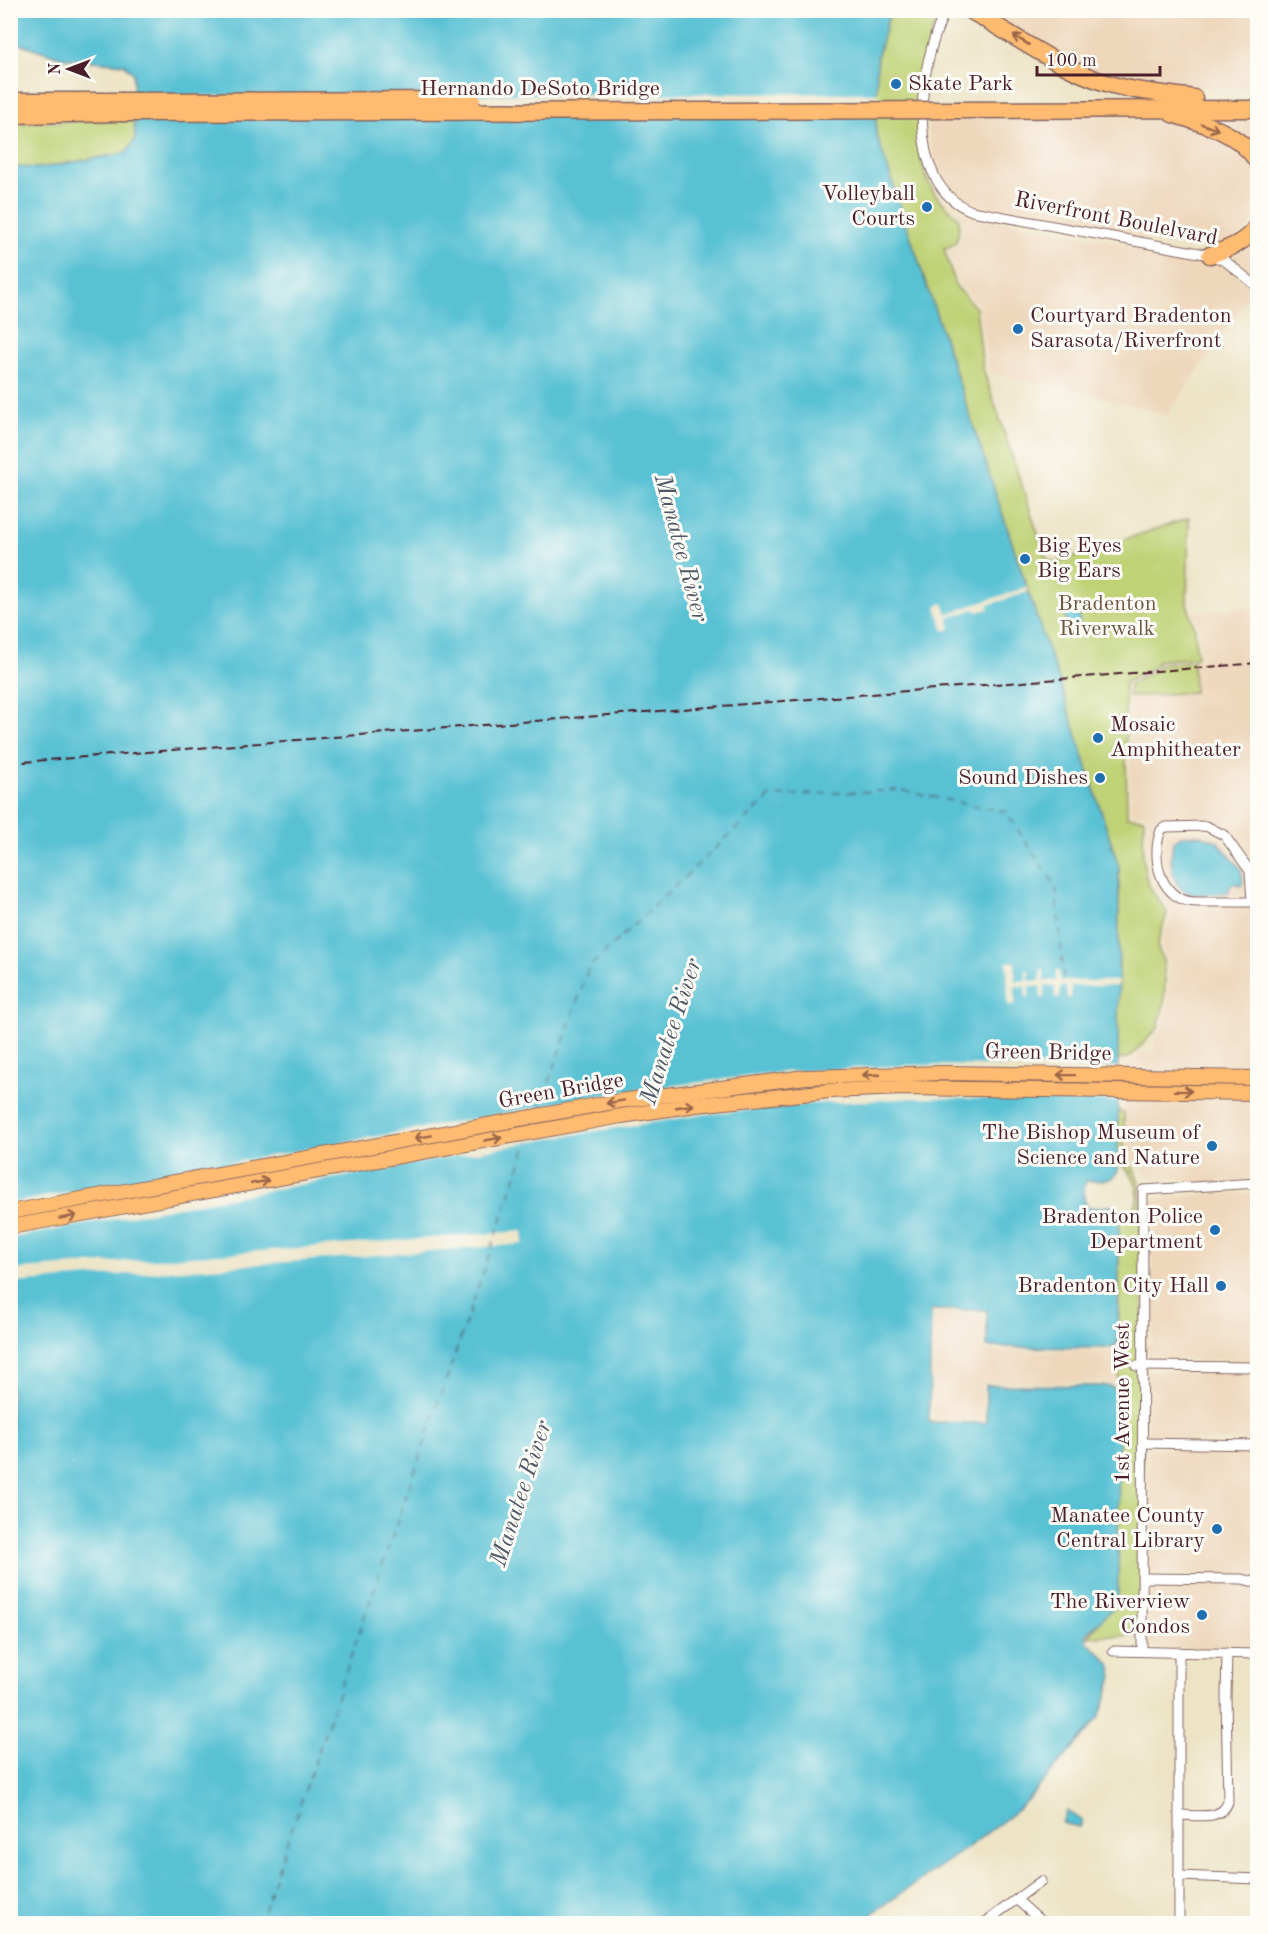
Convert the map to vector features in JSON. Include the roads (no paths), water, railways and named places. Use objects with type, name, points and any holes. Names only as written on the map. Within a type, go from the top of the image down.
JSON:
[{"type":"highway","points":[[969,10],[1057,62],[1092,78],[1117,86],[1194,98]]},
{"type":"highway","points":[[959,104],[1257,98]]},
{"type":"highway","points":[[10,101],[121,107]]},
{"type":"highway","points":[[959,104],[1257,109]]},
{"type":"highway","name":"Hernando DeSoto Bridge","points":[[121,107],[959,104]]},
{"type":"highway","points":[[10,115],[121,107]]},
{"type":"highway","points":[[1154,109],[1222,132],[1242,146],[1257,163]]},
{"type":"highway","points":[[1210,255],[1231,248],[1244,239],[1257,224]]},
{"type":"main road","name":"Green Bridge","points":[[10,1212],[619,1101],[806,1077],[943,1073],[1257,1078]]},
{"type":"main road","name":"Green Bridge","points":[[10,1227],[609,1118],[696,1105],[830,1091],[893,1088],[1257,1093]]},
{"type":"street","name":"Riverfront Boulelvard","points":[[946,10],[932,47],[923,87],[924,130],[936,181],[951,199],[964,208],[992,215],[1210,255],[1226,261],[1257,287]]},
{"type":"street","points":[[1206,826],[1224,835],[1250,871],[1255,902],[1191,902],[1172,893],[1162,882],[1160,874],[1158,847],[1161,830],[1166,827],[1206,826]]},
{"type":"street","name":"1st Avenue West","points":[[1142,1652],[1143,1443],[1139,1366],[1143,1190],[1257,1184]]},
{"type":"street","points":[[1139,1366],[1257,1367]]},
{"type":"street","points":[[1143,1443],[1257,1445]]},
{"type":"street","points":[[1143,1578],[1242,1579],[1257,1582]]},
{"type":"street","points":[[1113,1651],[1257,1654]]},
{"type":"street","points":[[1179,1652],[1179,1923]]},
{"type":"street","points":[[1179,1815],[1218,1815],[1226,1808],[1228,1802],[1227,1653]]},
{"type":"street","points":[[1179,1876],[1257,1879]]},
{"type":"street","points":[[983,1923],[1041,1881]]},
{"type":"street","points":[[1017,1900],[1044,1923]]},
{"type":"water","name":"Manatee River","points":[[11,10],[890,11],[877,58],[876,133],[1058,677],[1119,867],[1118,1067],[1107,1068],[1107,1098],[1118,1101],[1118,1171],[1108,1179],[1086,1181],[1084,1191],[1088,1208],[1112,1206],[1119,1214],[1118,1342],[1108,1348],[987,1347],[987,1310],[931,1310],[929,1422],[986,1423],[986,1385],[1112,1387],[1119,1394],[1118,1603],[1086,1635],[1087,1642],[1110,1664],[1113,1677],[1099,1718],[1020,1808],[967,1848],[858,1923],[11,1923],[11,167],[39,168],[126,153],[135,139],[133,73],[124,64],[63,58],[11,41]]},
{"type":"water","points":[[1071,607],[1078,613],[1079,618],[1078,626],[1074,628],[1067,623],[1066,619],[1066,611]]},
{"type":"water","points":[[1199,835],[1217,841],[1241,869],[1243,881],[1241,886],[1233,883],[1229,892],[1200,895],[1190,893],[1177,884],[1171,859],[1173,842],[1181,836]]},
{"type":"water","points":[[1067,1811],[1082,1821],[1080,1827],[1062,1823]]},
{"type":"railway","points":[[10,763],[1258,663]]},
{"type":"place","name":"Skate Park","points":[[896,84]]},
{"type":"place","name":"Volleyball Courts","points":[[927,207]]},
{"type":"place","name":"Courtyard Bradenton Sarasota/Riverfront","points":[[1018,329]]},
{"type":"place","name":"Big Eyes Big Ears","points":[[1025,559]]},
{"type":"place","name":"Mosaic Amphitheater","points":[[1098,738]]},
{"type":"place","name":"Sound Dishes","points":[[1100,778]]},
{"type":"place","name":"The Bishop Museum of Science and Nature","points":[[1212,1146]]},
{"type":"place","name":"Bradenton Police Department","points":[[1215,1230]]},
{"type":"place","name":"Bradenton City Hall","points":[[1221,1286]]},
{"type":"place","name":"Manatee County Central Library","points":[[1217,1529]]},
{"type":"place","name":"The Riverview Condos","points":[[1202,1615]]},
{"type":"park label","name":"Bradenton Riverwalk","points":[[1107,616]]}]
